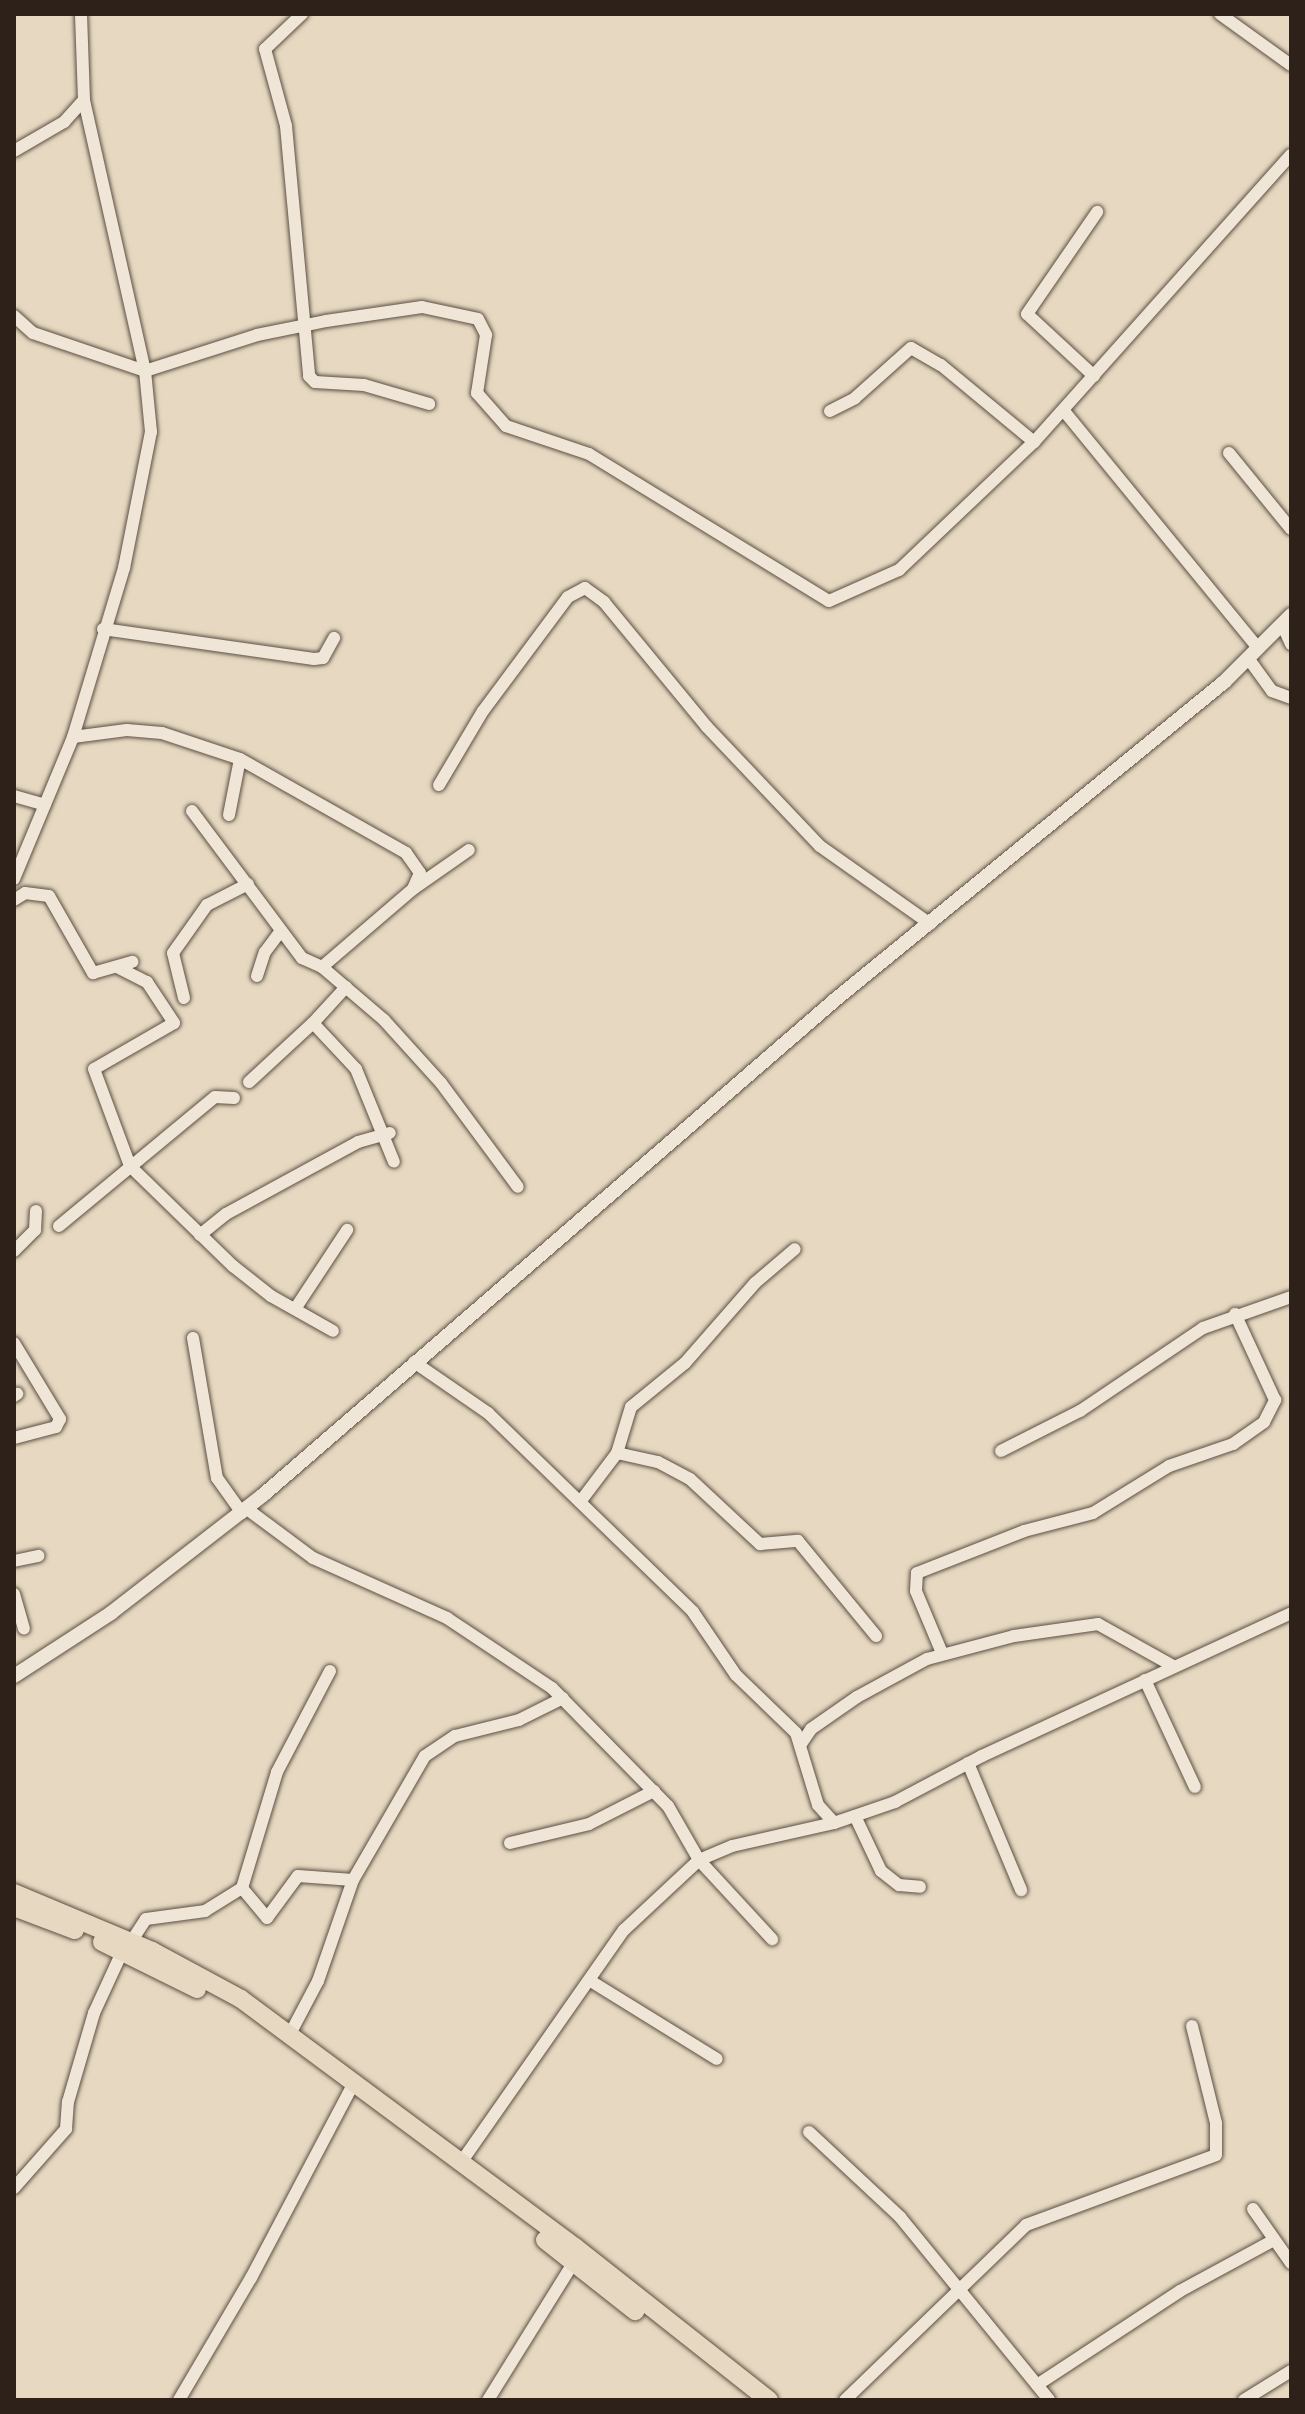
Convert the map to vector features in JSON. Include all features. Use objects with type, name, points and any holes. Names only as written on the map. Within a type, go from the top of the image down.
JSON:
[{"type":"main road","points":[[14,1893],[241,1999],[769,2400]]},
{"type":"main road","points":[[14,1907],[127,1947],[235,2009],[352,2085],[462,2161],[750,2400]]},
{"type":"street","points":[[14,879],[73,737],[140,503],[151,432],[145,371],[84,100],[81,14]]},
{"type":"street","points":[[302,14],[265,49],[286,126],[298,225],[301,326],[313,381],[364,385],[429,404]]},
{"type":"street","points":[[1220,14],[1291,65]]},
{"type":"street","points":[[14,151],[64,122],[84,100]]},
{"type":"street","points":[[14,316],[33,333],[145,371],[301,326],[422,307],[478,319],[486,335],[477,393],[506,426],[589,454],[829,601],[899,570],[1034,442],[1291,155]]},
{"type":"street","points":[[1094,376],[1027,314],[1097,212]]},
{"type":"street","points":[[830,411],[855,398],[911,348],[941,365],[1034,442]]},
{"type":"street","points":[[1064,411],[1253,653],[1272,691],[1291,698]]},
{"type":"street","points":[[1229,453],[1291,529]]},
{"type":"street","points":[[439,785],[483,711],[568,597],[585,588],[604,602],[707,727],[820,846],[930,924]]},
{"type":"street","points":[[14,1676],[111,1613],[244,1511],[414,1362],[1253,653],[1286,620]]},
{"type":"street","points":[[1286,620],[1291,644]]},
{"type":"street","points":[[103,629],[314,659],[323,658],[334,638]]},
{"type":"street","points":[[73,737],[127,730],[162,733],[240,759],[406,853],[420,873],[413,889]]},
{"type":"street","points":[[229,815],[240,759]]},
{"type":"street","points":[[14,796],[45,805]]},
{"type":"street","points":[[192,811],[302,958],[322,967],[384,1020],[441,1083],[518,1187]]},
{"type":"street","points":[[322,967],[413,889],[469,850]]},
{"type":"street","points":[[184,998],[173,953],[207,905],[248,884]]},
{"type":"street","points":[[14,900],[25,893],[49,896],[93,973],[132,962]]},
{"type":"street","points":[[257,976],[265,952],[281,931]]},
{"type":"street","points":[[117,967],[147,982],[174,1023],[94,1069],[130,1166],[233,1266],[333,1331]]},
{"type":"street","points":[[249,1082],[313,1023],[346,987]]},
{"type":"street","points":[[313,1023],[356,1069],[386,1133],[394,1162]]},
{"type":"street","points":[[59,1226],[215,1097],[234,1098]]},
{"type":"street","points":[[200,1235],[226,1214],[386,1133]]},
{"type":"street","points":[[14,1251],[35,1230],[36,1211]]},
{"type":"street","points":[[295,1309],[347,1230]]},
{"type":"street","points":[[580,1502],[617,1453],[631,1407],[685,1363],[755,1283],[795,1249]]},
{"type":"street","points":[[1001,1451],[1080,1411],[1203,1328],[1235,1314],[1291,1297]]},
{"type":"street","points":[[942,1653],[916,1591],[917,1573],[1024,1531],[1093,1513],[1118,1494],[1169,1466],[1233,1444],[1264,1422],[1275,1400],[1235,1314]]},
{"type":"street","points":[[193,1338],[217,1478],[244,1511],[313,1558],[447,1618],[563,1698],[654,1791],[699,1860],[772,1939]]},
{"type":"street","points":[[14,1343],[60,1419],[56,1427],[14,1438]]},
{"type":"street","points":[[414,1362],[488,1413],[693,1612],[736,1675],[795,1732],[818,1805],[834,1823]]},
{"type":"street","points":[[617,1453],[658,1462],[690,1479],[760,1544],[798,1541],[876,1636]]},
{"type":"street","points":[[14,1561],[38,1556]]},
{"type":"street","points":[[14,1594],[24,1629]]},
{"type":"street","points":[[462,2161],[624,1930],[699,1860],[732,1846],[834,1823],[895,1802],[968,1763],[1291,1613]]},
{"type":"street","points":[[801,1744],[811,1729],[875,1685],[942,1653],[1089,1623],[1118,1632],[1173,1666]]},
{"type":"street","points":[[14,2188],[66,2129],[68,2102],[94,2013],[127,1947],[146,1919],[215,1908],[242,1888],[277,1772],[330,1671]]},
{"type":"street","points":[[1145,1680],[1195,1787]]},
{"type":"street","points":[[290,2034],[318,1981],[353,1880],[425,1756],[455,1736],[519,1720],[563,1698]]},
{"type":"street","points":[[795,1732],[811,1729]]},
{"type":"street","points":[[968,1763],[1021,1890]]},
{"type":"street","points":[[510,1843],[589,1824],[654,1791]]},
{"type":"street","points":[[809,1828],[818,1805]]},
{"type":"street","points":[[855,1816],[881,1871],[899,1885],[920,1887]]},
{"type":"street","points":[[242,1888],[267,1918],[298,1876],[353,1880]]},
{"type":"street","points":[[589,1980],[717,2059]]},
{"type":"street","points":[[845,2400],[1026,2225],[1216,2155],[1216,2123],[1192,2026]]},
{"type":"street","points":[[179,2400],[251,2278],[352,2085]]},
{"type":"street","points":[[809,2132],[900,2217],[1049,2400]]},
{"type":"street","points":[[1253,2209],[1291,2263]]},
{"type":"street","points":[[1037,2385],[1083,2349],[1274,2240]]},
{"type":"street","points":[[488,2400],[577,2257]]},
{"type":"street","points":[[1244,2400],[1291,2371]]}]
